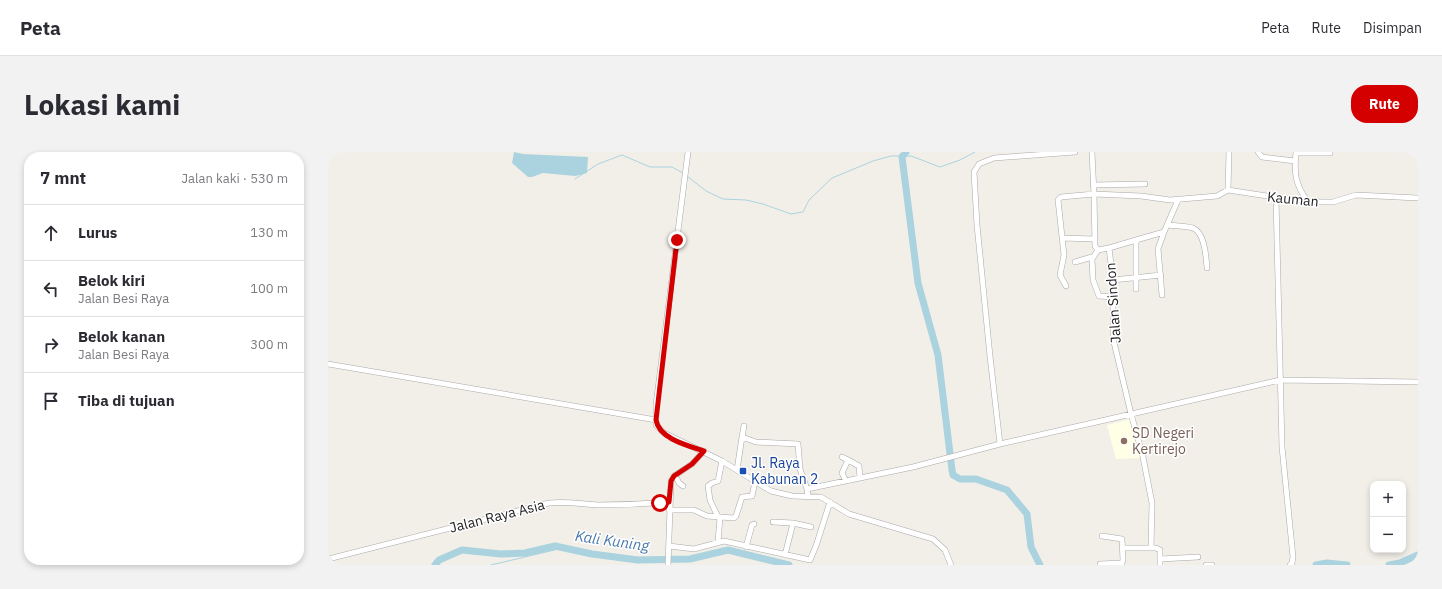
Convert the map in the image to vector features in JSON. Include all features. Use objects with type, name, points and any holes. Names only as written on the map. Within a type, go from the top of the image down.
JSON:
[{"type":"street","points":[[688,152],[656,425],[664,433],[722,460],[755,482],[777,493],[821,497],[849,514],[933,539],[945,550],[951,565]]},
{"type":"street","points":[[1000,444],[990,356],[974,172],[979,164],[994,158],[1075,152]]},
{"type":"street","name":"Jalan Sindon","points":[[1092,152],[1095,248],[1098,250],[1108,248],[1113,280],[1113,338],[1143,457],[1152,503],[1151,548]]},
{"type":"street","points":[[1228,190],[1229,152]]},
{"type":"street","points":[[1258,152],[1262,157],[1295,161]]},
{"type":"street","points":[[1308,201],[1298,187],[1296,178],[1296,153],[1330,153]]},
{"type":"street","points":[[1093,185],[1145,184]]},
{"type":"street","name":"Kauman","points":[[1170,200],[1217,196],[1228,190],[1276,198],[1308,201],[1333,202],[1356,195],[1418,198]]},
{"type":"street","points":[[1066,286],[1060,275],[1063,259],[1058,198],[1094,194],[1141,196],[1170,200],[1173,209]]},
{"type":"street","points":[[1276,198],[1282,447],[1293,558],[1290,565]]},
{"type":"street","points":[[1162,295],[1158,249],[1173,209],[1178,200]]},
{"type":"street","points":[[1168,225],[1191,228],[1198,232],[1206,252],[1207,268]]},
{"type":"street","points":[[1108,248],[1164,232]]},
{"type":"street","points":[[1062,238],[1094,239]]},
{"type":"street","name":"Jalan Sindon","points":[[1136,240],[1136,289]]},
{"type":"street","points":[[1075,262],[1092,257],[1098,250]]},
{"type":"street","points":[[1092,257],[1093,280],[1099,296],[1113,297]]},
{"type":"street","points":[[1113,280],[1161,276]]},
{"type":"street","points":[[328,364],[656,420]]},
{"type":"street","points":[[807,489],[943,460],[1000,444],[1280,380],[1418,382]]},
{"type":"street","points":[[737,470],[744,426]]},
{"type":"street","points":[[742,437],[756,442],[798,444],[800,469],[808,496]]},
{"type":"street","points":[[668,565],[669,502],[671,481],[676,475],[692,464],[704,451]]},
{"type":"street","points":[[842,457],[860,466],[860,478]]},
{"type":"street","points":[[718,542],[719,518],[710,500],[708,486],[718,481],[722,460]]},
{"type":"street","points":[[846,481],[842,473],[848,460]]},
{"type":"street","points":[[676,475],[683,486]]},
{"type":"street","points":[[669,510],[694,510],[704,515],[719,518],[735,518],[741,498],[744,496],[752,496],[755,482]]},
{"type":"street","name":"Jalan Raya Asia","points":[[328,559],[548,503],[564,501],[587,504],[622,505],[669,502]]},
{"type":"street","points":[[669,546],[694,549],[718,542],[728,541],[746,547],[811,559],[830,502]]},
{"type":"street","points":[[773,522],[793,522],[811,527]]},
{"type":"street","points":[[785,555],[793,522]]},
{"type":"street","points":[[746,547],[752,525],[754,524]]},
{"type":"street","points":[[1100,564],[1122,563],[1121,550],[1123,548],[1120,538],[1102,536]]},
{"type":"street","points":[[1123,548],[1151,548],[1160,550],[1160,562],[1198,557]]},
{"type":"street","points":[[1206,565],[1212,565]]},
{"type":"shaded area","name":"SD Negeri Kertirejo","points":[[1131,419],[1141,458],[1116,459],[1107,425]]},
{"type":"water","points":[[514,152],[523,154],[588,157],[587,173],[575,176],[543,173],[528,177],[512,163]]},
{"type":"waterway","points":[[906,152],[902,157],[918,283],[938,355],[953,475],[960,479],[976,479],[1007,490],[1027,514],[1031,547],[1040,565]]},
{"type":"waterway","points":[[687,176],[706,191],[723,199],[746,200],[763,204],[791,214],[803,212],[809,200],[832,178],[873,161],[891,156],[911,156],[940,167],[960,160],[975,152]]},
{"type":"waterway","points":[[575,179],[598,164],[622,155],[650,167],[672,167],[683,173]]},
{"type":"waterway","name":"Kali Kuning","points":[[435,565],[439,560],[462,550],[501,554],[525,553],[555,546],[592,554],[638,560],[690,559],[728,550],[789,565]]},
{"type":"waterway","name":"Kali Kuning","points":[[491,565],[559,549]]},
{"type":"waterway","name":"Kali Kuning","points":[[1389,565],[1400,563],[1418,555]]},
{"type":"waterway","name":"Kali Kuning","points":[[1316,565],[1327,563],[1347,565]]},
{"type":"place","name":"SD Negeri Kertirejo","points":[[1124,441]]},
{"type":"place","name":"Jl. Raya Kabunan 2","points":[[743,471]]},
{"type":"route","points":[[660,503],[669,502],[669,490],[674,476],[692,464],[704,451],[674,439],[664,433],[656,425],[656,405],[677,240]]}]
